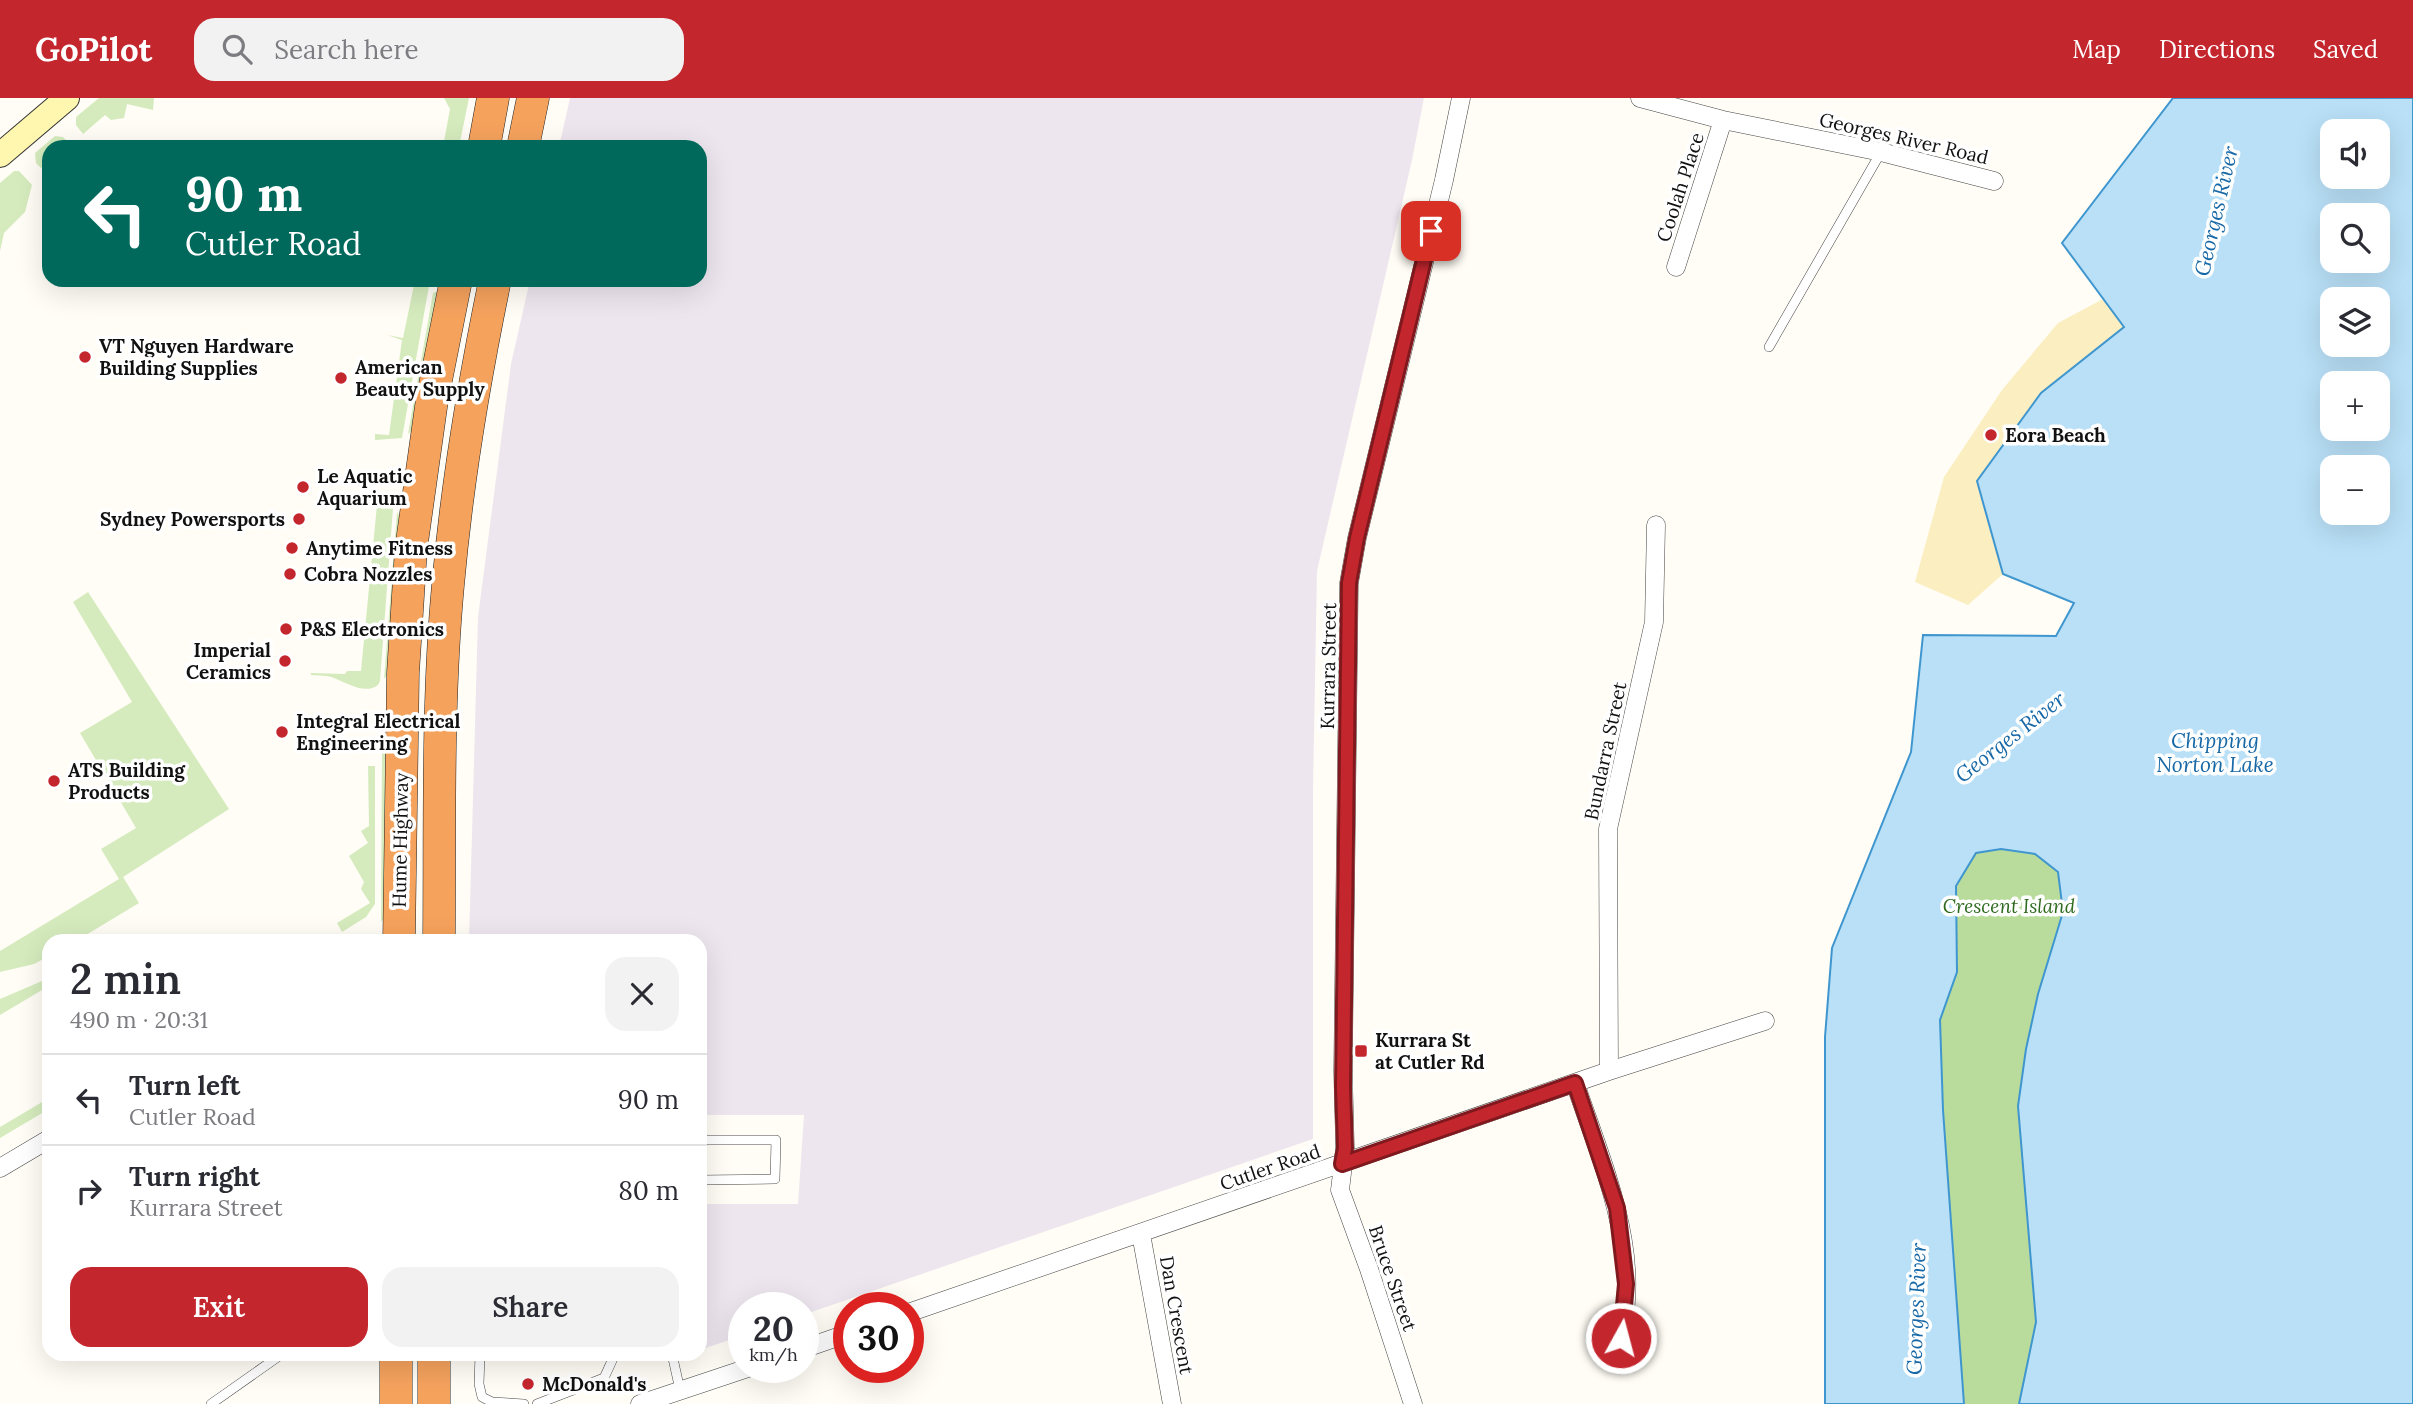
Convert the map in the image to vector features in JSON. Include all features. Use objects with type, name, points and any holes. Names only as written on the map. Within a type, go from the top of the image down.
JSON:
[{"type":"highway","points":[[485,140],[493,98]]},
{"type":"highway","points":[[524,140],[533,98]]},
{"type":"highway","name":"Hume Highway","points":[[393,934],[409,573],[430,414],[455,287]]},
{"type":"highway","name":"Hume Highway","points":[[439,934],[441,690],[448,587],[459,484],[494,287]]},
{"type":"highway","points":[[396,1361],[396,1404]]},
{"type":"highway","points":[[434,1361],[434,1404]]},
{"type":"street","points":[[0,155],[67,98]]},
{"type":"street","name":"Kurrara Street","points":[[1342,1164],[1345,1148],[1343,1082],[1349,583],[1352,560],[1444,180],[1461,98]]},
{"type":"street","name":"Georges River Road","points":[[1640,98],[1723,120],[1881,152],[1994,181]]},
{"type":"street","name":"Coolah Place","points":[[1676,267],[1723,120]]},
{"type":"street","name":"Bundarra Street","points":[[1609,1071],[1608,829],[1654,622],[1656,525]]},
{"type":"street","name":"Cutler Road","points":[[924,1308],[1609,1071],[1765,1021]]},
{"type":"street","points":[[1575,1083],[1617,1208],[1622,1234],[1626,1307],[1621,1338],[1611,1359]]},
{"type":"street","points":[[0,1168],[42,1143]]},
{"type":"street","name":"Bruce Street","points":[[1342,1164],[1340,1190],[1370,1269],[1413,1404]]},
{"type":"street","name":"Dan Crescent","points":[[1141,1234],[1172,1404]]},
{"type":"street","points":[[640,1404],[728,1374]]},
{"type":"lane","points":[[1769,347],[1881,152]]},
{"type":"lane","points":[[707,1140],[776,1140],[775,1179],[707,1180]]},
{"type":"lane","points":[[211,1404],[272,1361]]},
{"type":"lane","points":[[480,1361],[479,1384],[482,1397],[492,1402],[524,1404]]},
{"type":"lane","points":[[537,1404],[604,1378],[612,1361]]},
{"type":"lane","points":[[673,1361],[680,1390]]},
{"type":"shaded area","points":[[570,98],[1424,98],[1317,571],[1313,790],[1313,1139],[870,1292],[833,1292],[833,1305],[819,1309],[819,1292],[728,1292],[728,1340],[707,1348],[707,1204],[798,1204],[804,1115],[707,1115],[707,934],[469,934],[478,617],[511,364],[528,287],[707,287],[707,140],[561,140]]},
{"type":"green space","points":[[99,98],[154,98],[153,110],[127,104],[124,118],[111,120],[105,115],[83,134],[76,125],[76,117]]},
{"type":"green space","points":[[444,98],[469,98],[460,140],[444,140],[450,109]]},
{"type":"green space","points":[[55,136],[66,140],[50,140]]},
{"type":"green space","points":[[42,147],[41,168],[36,163],[35,153]]},
{"type":"green space","points":[[14,171],[19,171],[32,185],[25,212],[4,233],[0,251],[0,183]]},
{"type":"green space","points":[[414,287],[429,287],[402,438],[375,440],[375,434],[389,435],[402,340],[387,335],[403,338]]},
{"type":"green space","points":[[440,290],[414,429],[408,434],[433,293]]},
{"type":"green space","points":[[363,492],[393,508],[380,681],[378,685],[367,689],[332,677],[311,675],[361,671],[377,505],[360,502],[358,495]]},
{"type":"green space","points":[[397,512],[402,520],[389,673],[384,679]]},
{"type":"green space","points":[[88,592],[229,809],[123,877],[139,903],[88,934],[42,934],[42,960],[0,972],[0,951],[119,879],[101,849],[136,828],[80,733],[132,702],[73,602]]},
{"type":"green space","points":[[382,749],[387,750],[385,917],[381,922]]},
{"type":"green space","points":[[368,766],[375,766],[375,904],[366,917],[342,932],[337,923],[370,903],[361,889],[364,882],[349,856],[368,843],[361,831],[369,826]]},
{"type":"green space","name":"Crescent Island","points":[[2001,849],[2035,854],[2058,872],[2063,912],[2038,994],[2026,1049],[2018,1106],[2036,1322],[2019,1404],[1964,1404],[1943,1110],[1940,1020],[1957,972],[1956,886],[1976,853]]},
{"type":"green space","points":[[42,981],[42,990],[0,1015],[0,999]]},
{"type":"green space","points":[[42,1102],[42,1113],[0,1138],[0,1127]]},
{"type":"sand","name":"Eora Beach","points":[[2103,299],[2125,327],[2041,393],[1977,481],[2003,574],[1968,605],[1915,582],[1944,477],[2002,390],[2058,323]]},
{"type":"water","name":"Chipping Norton Lake","points":[[2173,98],[2413,98],[2413,1404],[2019,1404],[2036,1322],[2018,1106],[2026,1049],[2038,994],[2063,912],[2058,872],[2035,854],[2001,849],[1976,853],[1956,886],[1957,972],[1940,1020],[1943,1110],[1964,1404],[1825,1404],[1825,1037],[1832,948],[1911,752],[1923,635],[2056,636],[2074,603],[2003,574],[1977,481],[2041,393],[2124,327],[2062,243]]},
{"type":"place","name":"VT Nguyen Hardware Building Supplies","points":[[85,357]]},
{"type":"place","name":"American Beauty Supply","points":[[341,378]]},
{"type":"place","name":"Eora Beach","points":[[1991,435]]},
{"type":"place","name":"Le Aquatic Aquarium","points":[[303,487]]},
{"type":"place","name":"Sydney Powersports","points":[[299,519]]},
{"type":"place","name":"Anytime Fitness","points":[[292,548]]},
{"type":"place","name":"Cobra Nozzles","points":[[290,574]]},
{"type":"place","name":"P&S Electronics","points":[[286,629]]},
{"type":"place","name":"Imperial Ceramics","points":[[285,661]]},
{"type":"place","name":"Integral Electrical Engineering","points":[[282,732]]},
{"type":"place","name":"ATS Building Products","points":[[54,781]]},
{"type":"place","name":"Kurrara St at Cutler Rd","points":[[1361,1051]]},
{"type":"place","name":"McDonald's","points":[[528,1384]]},
{"type":"route","points":[[1431,231],[1357,538],[1349,583],[1343,1087],[1345,1148],[1342,1164],[1575,1083],[1617,1208],[1622,1234],[1626,1307],[1621,1338]]},
{"type":"water label","name":"Georges River","points":[[2216,211]]},
{"type":"water label","name":"Georges River","points":[[2010,737]]},
{"type":"water label","name":"Georges River","points":[[1916,1309]]}]
